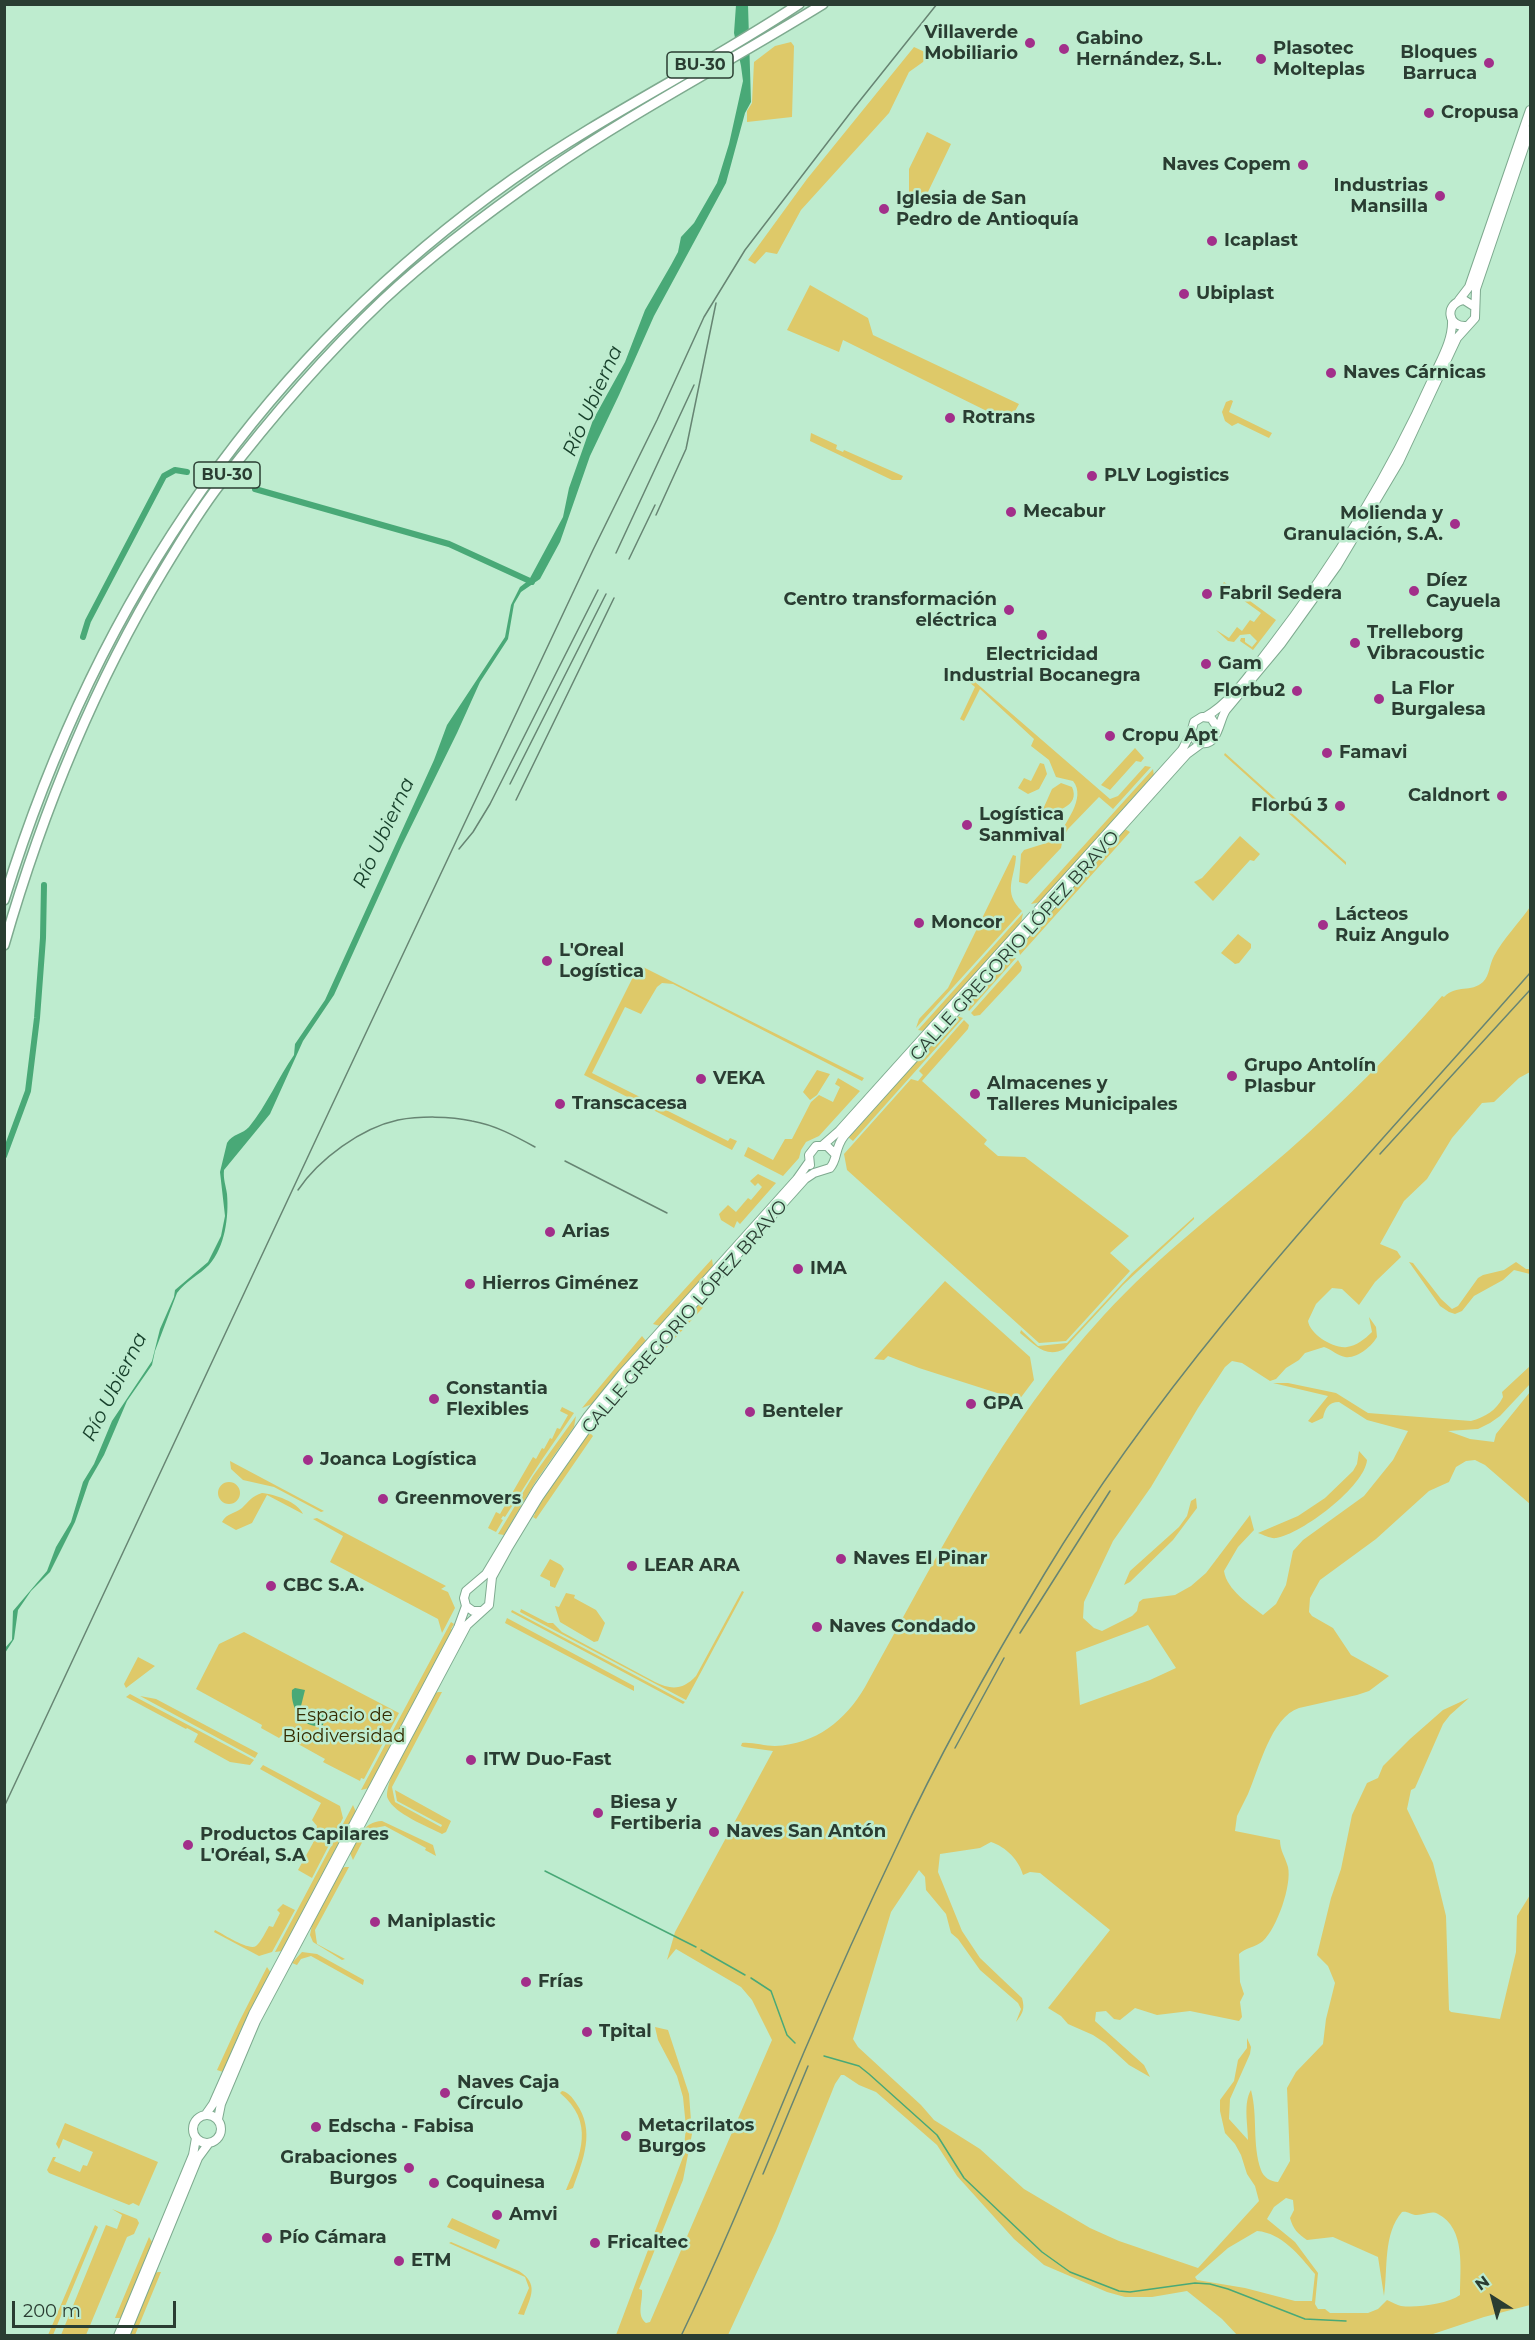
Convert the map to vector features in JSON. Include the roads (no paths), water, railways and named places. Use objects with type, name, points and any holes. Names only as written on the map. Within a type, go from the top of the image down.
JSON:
[{"type":"highway","name":"BU-30","points":[[4,900],[43,785],[101,655],[168,538],[231,449],[306,361],[401,268],[506,184],[565,145],[799,4]]},
{"type":"highway","name":"BU-30","points":[[4,945],[22,882],[53,797],[93,699],[137,614],[219,485],[314,372],[384,300],[470,227],[547,171],[823,4]]},
{"type":"main road","points":[[1530,110],[1469,287],[1451,308],[1452,320],[1448,341],[1418,410],[1391,463],[1351,532],[1261,660],[1223,704],[1194,722],[1191,733],[1195,740],[1202,743],[1210,742],[1215,738],[1217,727],[1226,710],[1306,611],[1355,537],[1399,462],[1457,338],[1475,318],[1476,289],[1530,130]]},
{"type":"main road","points":[[1459,300],[1468,301],[1475,307]]},
{"type":"main road","points":[[1452,320],[1460,326],[1467,326]]},
{"type":"main road","points":[[1205,717],[1213,720],[1217,727]]},
{"type":"main road","name":"CALLE GREGORIO LÓPEZ BRAVO","points":[[823,1145],[839,1131],[1155,780],[1184,747],[1191,733]]},
{"type":"main road","name":"CALLE GREGORIO LÓPEZ BRAVO","points":[[835,1154],[844,1136],[1187,754],[1202,743]]},
{"type":"main road","points":[[823,1145],[835,1154],[835,1161],[830,1168],[819,1171],[814,1169],[809,1162],[808,1155],[813,1148],[823,1145]]},
{"type":"main road","name":"CALLE GREGORIO LÓPEZ BRAVO","points":[[474,1585],[486,1574],[541,1482],[596,1405],[803,1172],[809,1162]]},
{"type":"main road","name":"CALLE GREGORIO LÓPEZ BRAVO","points":[[490,1595],[492,1577],[508,1548],[543,1491],[588,1427],[633,1371],[785,1201],[805,1179],[819,1171]]},
{"type":"main road","points":[[474,1585],[484,1587],[490,1595],[489,1605],[467,1625],[256,2021],[226,2090],[218,2119],[221,2127],[220,2134],[209,2143],[200,2142],[193,2132],[193,2123],[197,2118],[206,2114],[213,2104],[253,2014],[458,1628],[466,1606],[465,1594],[474,1585]]},
{"type":"main road","points":[[466,1606],[473,1611],[481,1611]]},
{"type":"main road","points":[[206,2114],[218,2119]]},
{"type":"main road","points":[[118,2336],[193,2155],[196,2138]]},
{"type":"main road","points":[[125,2336],[195,2165],[209,2143]]},
{"type":"waterway","points":[[83,637],[88,621],[164,476],[175,470],[187,472]]},
{"type":"waterway","points":[[255,489],[449,544],[532,582]]},
{"type":"waterway","points":[[4,1156],[28,1091],[37,1018],[44,885]]},
{"type":"waterway","points":[[545,1871],[696,1947]]},
{"type":"waterway","points":[[701,1950],[745,1975]]},
{"type":"waterway","points":[[751,1978],[771,1991],[787,2035],[795,2043]]},
{"type":"waterway","points":[[824,2056],[859,2066],[869,2074],[937,2135],[964,2178],[1042,2252],[1070,2272],[1119,2291],[1130,2292],[1195,2283],[1210,2284],[1305,2319],[1346,2321]]},
{"type":"railway","points":[[4,1807],[704,317],[745,250],[937,4]]},
{"type":"railway","points":[[656,515],[686,449],[716,303]]},
{"type":"railway","points":[[616,553],[694,385]]},
{"type":"railway","points":[[629,559],[655,505]]},
{"type":"railway","points":[[459,849],[473,832],[490,804],[598,590]]},
{"type":"railway","points":[[510,784],[606,594]]},
{"type":"railway","points":[[516,800],[614,598]]},
{"type":"railway","points":[[681,2336],[729,2230],[838,1974],[914,1809],[968,1707],[1045,1573],[1097,1492],[1153,1413],[1212,1337],[1337,1189],[1530,973]]},
{"type":"railway","points":[[1380,1154],[1530,990]]},
{"type":"railway","points":[[298,1190],[317,1167],[342,1146],[370,1130],[398,1120],[435,1117],[472,1121],[497,1128],[535,1147]]},
{"type":"railway","points":[[565,1161],[667,1213]]},
{"type":"railway","points":[[1020,1633],[1110,1491]]},
{"type":"railway","points":[[955,1748],[1004,1658]]},
{"type":"railway","points":[[763,2174],[808,2066]]},
{"type":"place","name":"Villaverde Mobiliario","points":[[1030,43]]},
{"type":"place","name":"Gabino Hernández, S.L.","points":[[1064,49]]},
{"type":"place","name":"Plasotec Molteplas","points":[[1261,59]]},
{"type":"place","name":"Bloques Barruca","points":[[1489,63]]},
{"type":"place","name":"Cropusa","points":[[1429,113]]},
{"type":"place","name":"Naves Copem","points":[[1303,165]]},
{"type":"place","name":"Industrias Mansilla","points":[[1440,196]]},
{"type":"place","name":"Iglesia de San Pedro de Antioquía","points":[[884,209]]},
{"type":"place","name":"Icaplast","points":[[1212,241]]},
{"type":"place","name":"Ubiplast","points":[[1184,294]]},
{"type":"place","name":"Naves Cárnicas","points":[[1331,373]]},
{"type":"place","name":"Rotrans","points":[[950,418]]},
{"type":"place","name":"PLV Logistics","points":[[1092,476]]},
{"type":"place","name":"Mecabur","points":[[1011,512]]},
{"type":"place","name":"Molienda y Granulación, S.A.","points":[[1455,524]]},
{"type":"place","name":"Díez Cayuela","points":[[1414,591]]},
{"type":"place","name":"Fabril Sedera","points":[[1207,594]]},
{"type":"place","name":"Centro transformación eléctrica","points":[[1009,610]]},
{"type":"place","name":"Electricidad Industrial Bocanegra","points":[[1042,635]]},
{"type":"place","name":"Trelleborg Vibracoustic","points":[[1355,643]]},
{"type":"place","name":"Gam","points":[[1206,664]]},
{"type":"place","name":"Florbu2","points":[[1297,691]]},
{"type":"place","name":"La Flor Burgalesa","points":[[1379,699]]},
{"type":"place","name":"Cropu Apt","points":[[1110,736]]},
{"type":"place","name":"Famavi","points":[[1327,753]]},
{"type":"place","name":"Caldnort","points":[[1502,796]]},
{"type":"place","name":"Florbú 3","points":[[1340,806]]},
{"type":"place","name":"Logística Sanmival","points":[[967,825]]},
{"type":"place","name":"Moncor","points":[[919,923]]},
{"type":"place","name":"Lácteos Ruiz Angulo","points":[[1323,925]]},
{"type":"place","name":"L'Oreal Logística","points":[[547,961]]},
{"type":"place","name":"Grupo Antolín Plasbur","points":[[1232,1076]]},
{"type":"place","name":"VEKA","points":[[701,1079]]},
{"type":"place","name":"Almacenes y Talleres Municipales","points":[[975,1094]]},
{"type":"place","name":"Transcacesa","points":[[560,1104]]},
{"type":"place","name":"Arias","points":[[550,1232]]},
{"type":"place","name":"IMA","points":[[798,1269]]},
{"type":"place","name":"Hierros Giménez","points":[[470,1284]]},
{"type":"place","name":"Constantia Flexibles","points":[[434,1399]]},
{"type":"place","name":"GPA","points":[[971,1404]]},
{"type":"place","name":"Benteler","points":[[750,1412]]},
{"type":"place","name":"Joanca Logística","points":[[308,1460]]},
{"type":"place","name":"Greenmovers","points":[[383,1499]]},
{"type":"place","name":"Naves El Pinar","points":[[841,1559]]},
{"type":"place","name":"LEAR ARA","points":[[632,1566]]},
{"type":"place","name":"CBC S.A.","points":[[271,1586]]},
{"type":"place","name":"Naves Condado","points":[[817,1627]]},
{"type":"place","name":"ITW Duo-Fast","points":[[471,1760]]},
{"type":"place","name":"Biesa y Fertiberia","points":[[598,1813]]},
{"type":"place","name":"Naves San Antón","points":[[714,1832]]},
{"type":"place","name":"Productos Capilares L'Oréal, S.A","points":[[188,1845]]},
{"type":"place","name":"Maniplastic","points":[[375,1922]]},
{"type":"place","name":"Frías","points":[[526,1982]]},
{"type":"place","name":"Tpital","points":[[587,2032]]},
{"type":"place","name":"Naves Caja Círculo","points":[[445,2093]]},
{"type":"place","name":"Edscha - Fabisa","points":[[316,2127]]},
{"type":"place","name":"Metacrilatos Burgos","points":[[626,2136]]},
{"type":"place","name":"Grabaciones Burgos","points":[[409,2168]]},
{"type":"place","name":"Coquinesa","points":[[434,2183]]},
{"type":"place","name":"Amvi","points":[[497,2215]]},
{"type":"place","name":"Pío Cámara","points":[[267,2238]]},
{"type":"place","name":"Fricaltec","points":[[595,2243]]},
{"type":"place","name":"ETM","points":[[399,2261]]},
{"type":"water label","name":"Río Ubierna","points":[[593,401]]},
{"type":"water label","name":"Río Ubierna","points":[[384,833]]},
{"type":"water label","name":"Río Ubierna","points":[[115,1387]]},
{"type":"park label","name":"Espacio de Biodiversidad","points":[[344,1726]]}]
